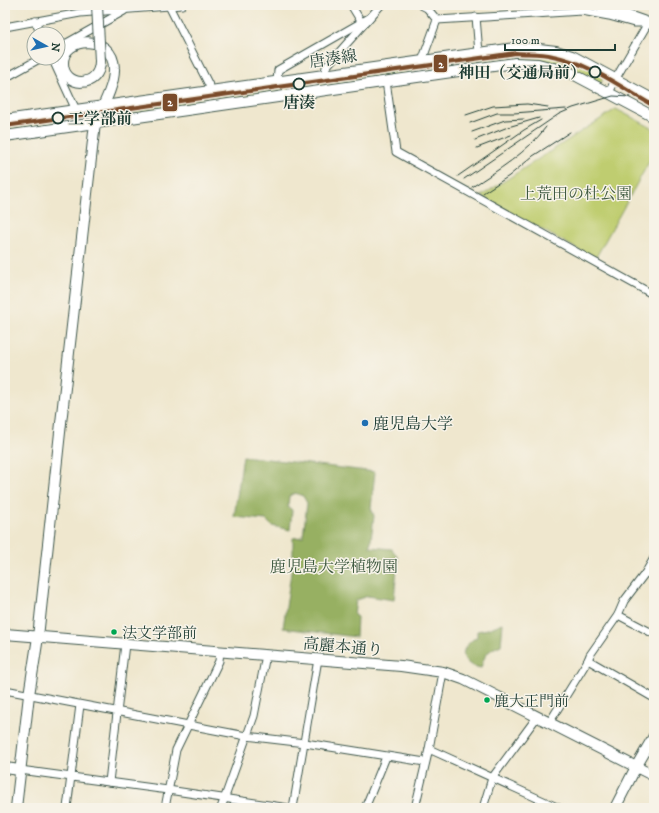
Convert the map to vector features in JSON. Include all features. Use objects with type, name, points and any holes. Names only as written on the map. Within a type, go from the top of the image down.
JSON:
[{"type":"street","points":[[16,808],[29,695],[38,637],[58,442],[95,123],[104,106],[114,78],[112,56],[107,50],[91,42],[78,44],[72,47],[65,56],[63,62],[66,74],[71,79],[82,82],[92,79],[96,75],[100,68],[100,61],[97,5]]},
{"type":"street","points":[[5,27],[80,13],[182,5]]},
{"type":"street","points":[[351,5],[362,23]]},
{"type":"street","points":[[324,75],[326,67],[381,5]]},
{"type":"street","points":[[421,5],[427,8],[437,20]]},
{"type":"street","points":[[597,5],[651,25]]},
{"type":"street","points":[[169,6],[212,91]]},
{"type":"street","points":[[66,44],[127,10]]},
{"type":"street","points":[[437,20],[582,11],[634,23],[651,25]]},
{"type":"street","points":[[476,17],[479,53]]},
{"type":"street","points":[[277,81],[278,70],[369,18]]},
{"type":"street","points":[[422,61],[437,20]]},
{"type":"street","points":[[35,21],[37,26]]},
{"type":"street","points":[[609,93],[616,78],[651,25]]},
{"type":"street","name":"唐湊線","points":[[5,120],[515,48],[556,51],[572,56],[616,78],[654,100]]},
{"type":"street","name":"唐湊線","points":[[5,136],[516,63],[538,64],[569,72],[654,117]]},
{"type":"street","points":[[5,78],[27,66]]},
{"type":"street","points":[[56,66],[76,110]]},
{"type":"street","points":[[386,81],[396,152],[654,295]]},
{"type":"street","points":[[549,722],[590,655],[618,615],[624,601],[646,572],[654,558]]},
{"type":"street","points":[[646,572],[654,576]]},
{"type":"street","points":[[618,615],[654,634]]},
{"type":"street","name":"高麗本通り","points":[[5,634],[401,666],[443,672],[463,679],[654,776]]},
{"type":"street","points":[[109,782],[125,644]]},
{"type":"street","points":[[165,808],[176,750],[219,661],[220,651]]},
{"type":"street","points":[[221,808],[254,716],[266,655]]},
{"type":"street","points":[[293,808],[318,659]]},
{"type":"street","points":[[588,660],[654,698]]},
{"type":"street","points":[[415,808],[429,749],[443,672]]},
{"type":"street","points":[[5,690],[246,736],[305,743],[425,762]]},
{"type":"street","points":[[67,808],[80,705]]},
{"type":"street","points":[[483,808],[492,778],[537,717]]},
{"type":"street","points":[[614,808],[654,736]]},
{"type":"street","points":[[429,749],[559,808]]},
{"type":"street","points":[[365,808],[386,757]]},
{"type":"street","points":[[5,768],[289,808]]},
{"type":"green space","points":[[515,52],[548,54],[565,57],[604,77],[600,84],[571,69],[540,60],[428,72],[427,65]]},
{"type":"green space","points":[[414,66],[415,73],[319,87],[318,80]]},
{"type":"green space","points":[[311,81],[312,89],[129,115],[127,107]]},
{"type":"green space","name":"上荒田の杜公園","points":[[616,109],[654,129],[654,153],[595,259],[481,196]]},
{"type":"green space","points":[[62,116],[63,124],[5,132],[5,124]]},
{"type":"green space","name":"鹿児島大学植物園","points":[[243,456],[375,472],[371,508],[374,516],[370,547],[392,549],[398,558],[394,600],[368,596],[356,600],[354,615],[357,617],[356,637],[283,628],[293,559],[293,538],[303,537],[307,503],[303,496],[295,493],[289,496],[288,507],[292,510],[290,530],[272,526],[266,520],[234,517]]},
{"type":"green space","points":[[503,623],[501,645],[487,654],[481,668],[472,666],[468,663],[464,655],[465,648],[477,637],[477,631],[488,629]]},
{"type":"tram line","points":[[464,179],[559,114],[573,108],[613,96],[630,97]]},
{"type":"tram line","points":[[466,115],[493,106],[527,104],[548,107]]},
{"type":"tram line","points":[[470,123],[497,113],[566,109]]},
{"type":"tram line","points":[[475,140],[508,127],[539,118]]},
{"type":"tram line","points":[[472,132],[505,120],[524,119]]},
{"type":"tram line","points":[[458,176],[524,130],[541,120]]},
{"type":"tram line","points":[[472,187],[521,153],[546,127]]},
{"type":"tram line","points":[[483,193],[509,176],[533,156],[570,132]]},
{"type":"tram line","points":[[477,148],[511,135]]},
{"type":"transit line","name":"2","points":[[5,126],[516,53],[548,55],[566,59],[592,70],[654,106]]},
{"type":"place","name":"神田（交通局前）","points":[[595,72]]},
{"type":"place","name":"唐湊","points":[[299,84]]},
{"type":"place","name":"工学部前","points":[[58,118]]},
{"type":"place","name":"鹿児島大学","points":[[365,423]]},
{"type":"place","name":"法文学部前","points":[[114,632]]},
{"type":"place","name":"鹿大正門前","points":[[487,700]]}]
